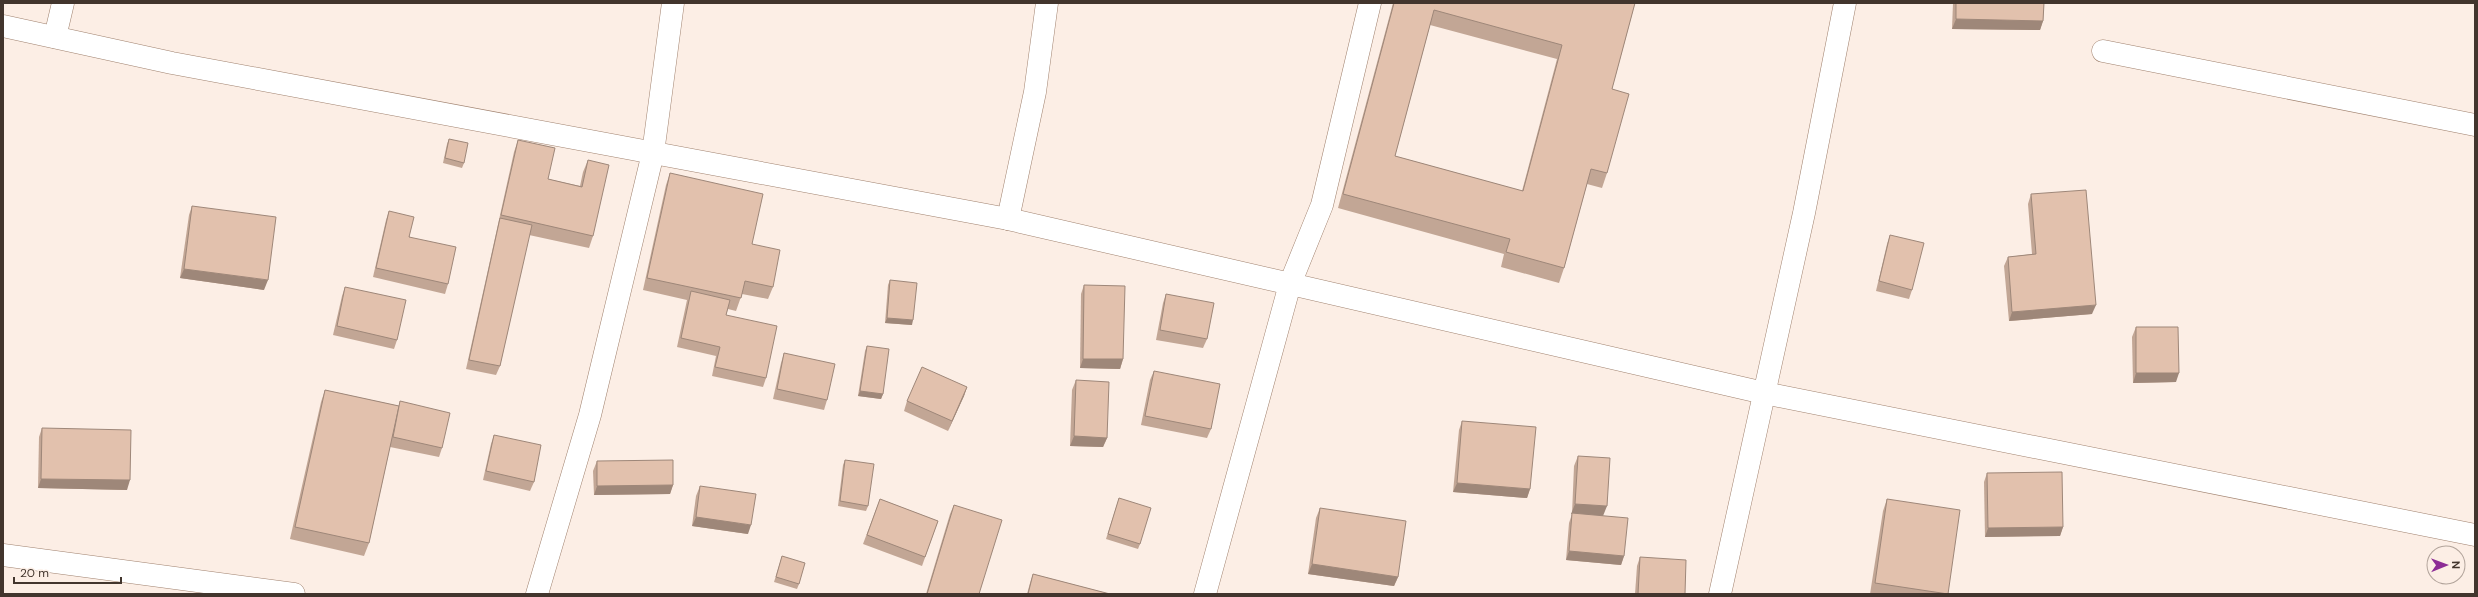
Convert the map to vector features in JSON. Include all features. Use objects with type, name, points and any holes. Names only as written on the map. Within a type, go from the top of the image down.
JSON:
[{"type":"street","points":[[56,37],[63,3]]},
{"type":"street","points":[[537,594],[590,416],[653,153],[673,3]]},
{"type":"street","points":[[1008,219],[1035,92],[1047,3]]},
{"type":"street","points":[[1205,594],[1290,284],[1322,205],[1370,3]]},
{"type":"street","points":[[1720,594],[1804,213],[1845,3]]},
{"type":"street","points":[[3,26],[180,64],[1008,219],[1764,393],[2475,535]]},
{"type":"street","points":[[2103,50],[2475,125]]},
{"type":"street","points":[[3,555],[294,594]]},
{"type":"building","points":[[1394,3],[1635,3],[1612,89],[1629,94],[1607,173],[1591,169],[1564,268],[1506,252],[1510,239],[1343,194]],"holes":[[[1434,10],[1562,45],[1523,191],[1395,156]]]},
{"type":"building","points":[[1956,3],[2044,3],[2043,21],[1956,19]]},
{"type":"building","points":[[449,139],[468,143],[464,163],[445,158]]},
{"type":"building","points":[[518,140],[555,148],[548,179],[582,187],[588,160],[609,165],[593,236],[501,215]]},
{"type":"building","points":[[670,173],[763,194],[752,244],[780,250],[773,287],[745,281],[741,298],[647,278]]},
{"type":"building","points":[[2086,190],[2096,305],[2012,312],[2008,257],[2036,254],[2031,194]]},
{"type":"building","points":[[192,206],[276,217],[268,280],[184,269]]},
{"type":"building","points":[[389,211],[414,217],[409,237],[456,247],[448,284],[376,268]]},
{"type":"building","points":[[500,218],[532,225],[500,366],[469,360]]},
{"type":"building","points":[[1890,235],[1924,243],[1912,290],[1879,281]]},
{"type":"building","points":[[890,280],[917,283],[913,320],[887,318]]},
{"type":"building","points":[[1084,285],[1125,286],[1123,359],[1083,359]]},
{"type":"building","points":[[345,287],[406,300],[397,340],[337,326]]},
{"type":"building","points":[[691,291],[730,300],[726,315],[777,326],[766,378],[715,367],[720,347],[681,338]]},
{"type":"building","points":[[1166,294],[1214,303],[1207,339],[1160,330]]},
{"type":"building","points":[[2136,327],[2178,327],[2179,373],[2136,373]]},
{"type":"building","points":[[867,346],[889,349],[883,394],[860,391]]},
{"type":"building","points":[[784,353],[835,364],[827,400],[777,389]]},
{"type":"building","points":[[922,367],[967,387],[952,421],[907,401]]},
{"type":"building","points":[[1154,371],[1220,384],[1211,429],[1145,416]]},
{"type":"building","points":[[1076,380],[1109,382],[1107,438],[1074,436]]},
{"type":"building","points":[[325,390],[399,406],[369,543],[295,527]]},
{"type":"building","points":[[400,401],[450,413],[442,448],[393,437]]},
{"type":"building","points":[[1462,421],[1536,427],[1530,489],[1457,483]]},
{"type":"building","points":[[42,428],[131,430],[130,480],[41,479]]},
{"type":"building","points":[[494,435],[541,445],[534,482],[486,471]]},
{"type":"building","points":[[1578,456],[1610,458],[1607,506],[1575,504]]},
{"type":"building","points":[[673,460],[673,485],[597,486],[597,461]]},
{"type":"building","points":[[845,460],[874,464],[868,506],[840,501]]},
{"type":"building","points":[[2062,472],[2063,527],[1988,528],[1987,473]]},
{"type":"building","points":[[700,486],[756,494],[751,525],[696,517]]},
{"type":"building","points":[[1119,498],[1151,508],[1140,544],[1108,534]]},
{"type":"building","points":[[880,499],[938,521],[925,557],[867,535]]},
{"type":"building","points":[[1887,499],[1960,510],[1948,594],[1875,583]]},
{"type":"building","points":[[954,505],[1002,520],[979,594],[927,594]]},
{"type":"building","points":[[1320,508],[1406,521],[1398,577],[1312,564]]},
{"type":"building","points":[[1572,513],[1628,518],[1624,556],[1569,551]]},
{"type":"building","points":[[782,556],[805,563],[799,584],[776,577]]},
{"type":"building","points":[[1640,557],[1686,560],[1685,594],[1638,594]]},
{"type":"building","points":[[1033,574],[1110,594],[1028,594]]}]
